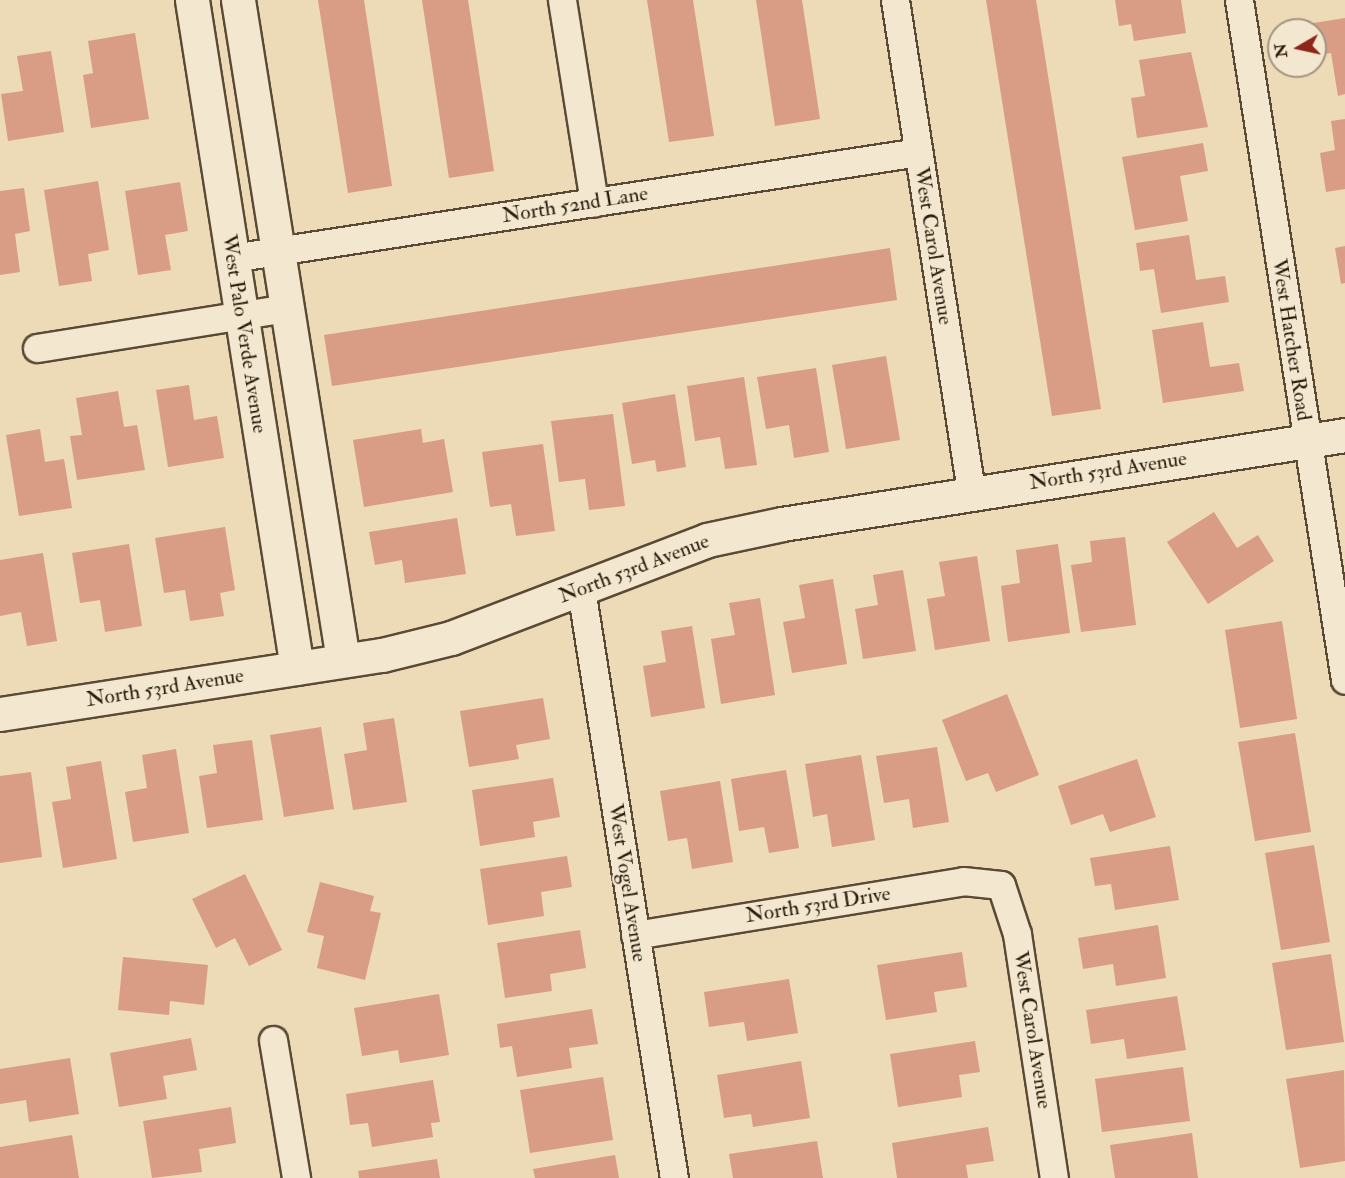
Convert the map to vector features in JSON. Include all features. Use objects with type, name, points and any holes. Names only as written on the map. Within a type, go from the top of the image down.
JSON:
[{"type":"street","name":"West Palo Verde Avenue","points":[[192,0],[297,668]]},
{"type":"street","points":[[238,0],[343,660]]},
{"type":"street","points":[[561,0],[594,202]]},
{"type":"street","name":"West Carol Avenue","points":[[895,0],[971,492]]},
{"type":"street","name":"West Hatcher Road","points":[[1239,0],[1345,680]]},
{"type":"street","name":"North 52nd Lane","points":[[232,258],[918,152]]},
{"type":"street","points":[[37,348],[286,308]]},
{"type":"street","name":"North 53rd Avenue","points":[[0,714],[297,668],[451,638],[707,540],[971,492],[1345,435]]},
{"type":"street","name":"West Vogel Avenue","points":[[581,589],[674,1178]]},
{"type":"street","name":"North 53rd Drive","points":[[635,935],[963,881],[1000,885]]},
{"type":"street","name":"West Carol Avenue","points":[[1000,885],[1017,934],[1054,1178]]},
{"type":"street","points":[[273,1040],[296,1178]]},
{"type":"building","points":[[318,0],[364,0],[392,186],[348,193]]},
{"type":"building","points":[[422,0],[468,0],[494,171],[449,178]]},
{"type":"building","points":[[647,0],[693,0],[714,136],[669,142]]},
{"type":"building","points":[[756,0],[802,0],[820,119],[775,126]]},
{"type":"building","points":[[986,0],[1036,0],[1101,409],[1052,416]]},
{"type":"building","points":[[1115,0],[1181,0],[1186,33],[1134,41],[1131,24],[1119,26]]},
{"type":"building","points":[[1345,18],[1345,94],[1338,96],[1331,53],[1327,54],[1327,21]]},
{"type":"building","points":[[135,33],[149,119],[91,128],[83,75],[93,73],[88,41]]},
{"type":"building","points":[[51,51],[64,132],[8,141],[1,94],[23,91],[17,56]]},
{"type":"building","points":[[1191,52],[1208,127],[1137,138],[1131,98],[1145,96],[1139,60]]},
{"type":"building","points":[[1345,119],[1345,189],[1326,192],[1320,153],[1335,150],[1331,121]]},
{"type":"building","points":[[1203,143],[1208,171],[1180,176],[1188,221],[1135,230],[1122,157]]},
{"type":"building","points":[[98,181],[109,250],[88,254],[92,281],[59,286],[44,190]]},
{"type":"building","points":[[180,182],[188,231],[165,235],[171,270],[138,275],[125,191]]},
{"type":"building","points":[[24,188],[30,231],[15,234],[20,272],[0,275],[0,191]]},
{"type":"building","points":[[1189,235],[1196,280],[1225,276],[1229,302],[1161,313],[1154,269],[1140,271],[1136,243]]},
{"type":"building","points":[[1345,246],[1345,283],[1341,284],[1335,248]]},
{"type":"building","points":[[890,248],[897,300],[332,386],[324,335]]},
{"type":"building","points":[[1203,322],[1210,367],[1239,363],[1244,391],[1163,403],[1152,330]]},
{"type":"building","points":[[886,356],[900,440],[846,449],[832,365]]},
{"type":"building","points":[[816,368],[829,452],[794,458],[789,425],[766,429],[757,377]]},
{"type":"building","points":[[744,377],[757,465],[725,469],[720,437],[695,441],[687,386]]},
{"type":"building","points":[[189,385],[194,420],[217,416],[224,458],[168,467],[156,390]]},
{"type":"building","points":[[118,391],[124,427],[137,425],[145,470],[77,480],[70,436],[82,435],[76,398]]},
{"type":"building","points":[[675,394],[686,467],[657,472],[655,460],[632,464],[622,403]]},
{"type":"building","points":[[613,414],[625,506],[589,510],[585,479],[559,482],[551,421]]},
{"type":"building","points":[[40,429],[45,462],[64,459],[72,508],[19,516],[6,435]]},
{"type":"building","points":[[421,429],[423,443],[444,439],[453,492],[364,507],[353,440]]},
{"type":"building","points":[[543,444],[555,531],[516,536],[511,504],[490,507],[482,452]]},
{"type":"building","points":[[1214,512],[1237,548],[1258,535],[1274,561],[1208,604],[1167,542]]},
{"type":"building","points":[[457,518],[466,574],[405,583],[402,560],[375,565],[369,532]]},
{"type":"building","points":[[225,527],[235,590],[220,593],[224,616],[190,621],[185,590],[164,593],[155,538]]},
{"type":"building","points":[[1125,537],[1136,625],[1081,632],[1071,565],[1092,562],[1090,541]]},
{"type":"building","points":[[129,544],[142,626],[105,632],[100,600],[80,603],[72,553]]},
{"type":"building","points":[[1058,544],[1070,633],[1008,642],[1001,586],[1020,583],[1016,550]]},
{"type":"building","points":[[43,553],[57,641],[27,646],[21,612],[0,616],[0,560]]},
{"type":"building","points":[[977,556],[990,641],[935,650],[927,599],[945,596],[939,562]]},
{"type":"building","points":[[903,570],[916,651],[863,659],[855,609],[878,605],[873,575]]},
{"type":"building","points":[[833,579],[847,664],[792,673],[783,622],[805,618],[799,585]]},
{"type":"building","points":[[760,598],[775,695],[721,704],[711,639],[735,635],[729,603]]},
{"type":"building","points":[[1282,621],[1297,719],[1240,728],[1225,630]]},
{"type":"building","points":[[692,626],[705,708],[651,717],[643,666],[666,662],[661,631]]},
{"type":"building","points":[[1007,694],[1039,775],[996,792],[988,773],[966,781],[942,720]]},
{"type":"building","points":[[543,698],[550,739],[516,745],[519,759],[469,767],[460,711]]},
{"type":"building","points":[[394,718],[407,802],[353,810],[344,754],[367,750],[363,723]]},
{"type":"building","points":[[321,727],[334,809],[284,817],[270,735]]},
{"type":"building","points":[[1295,733],[1311,832],[1255,841],[1238,742]]},
{"type":"building","points":[[252,740],[263,820],[207,828],[199,776],[217,773],[213,745]]},
{"type":"building","points":[[937,747],[949,822],[913,828],[909,799],[884,803],[876,756]]},
{"type":"building","points":[[176,749],[189,833],[133,842],[125,792],[147,788],[142,755]]},
{"type":"building","points":[[861,755],[875,840],[832,847],[827,814],[813,817],[805,764]]},
{"type":"building","points":[[1137,759],[1156,817],[1110,832],[1103,814],[1071,825],[1058,786]]},
{"type":"building","points":[[101,761],[117,859],[63,868],[52,802],[71,799],[66,767]]},
{"type":"building","points":[[786,770],[799,848],[769,853],[764,827],[739,831],[731,779]]},
{"type":"building","points":[[31,772],[42,857],[0,863],[0,776]]},
{"type":"building","points":[[553,778],[560,817],[533,822],[535,837],[480,846],[472,790]]},
{"type":"building","points":[[720,781],[733,862],[692,869],[687,838],[668,841],[660,791]]},
{"type":"building","points":[[1314,845],[1330,942],[1281,950],[1265,853]]},
{"type":"building","points":[[1170,846],[1179,900],[1115,910],[1111,884],[1095,886],[1090,858]]},
{"type":"building","points":[[567,856],[572,887],[541,892],[544,916],[488,925],[480,869]]},
{"type":"building","points":[[245,874],[282,950],[249,966],[235,938],[216,948],[192,899]]},
{"type":"building","points":[[320,882],[374,896],[370,911],[381,913],[365,980],[317,968],[324,936],[307,932]]},
{"type":"building","points":[[1158,925],[1166,978],[1116,986],[1113,964],[1083,969],[1078,938]]},
{"type":"building","points":[[580,930],[586,968],[550,974],[552,991],[505,998],[497,943]]},
{"type":"building","points":[[962,952],[967,987],[934,992],[937,1012],[886,1020],[877,965]]},
{"type":"building","points":[[1331,954],[1344,1042],[1286,1050],[1272,963]]},
{"type":"building","points":[[123,957],[208,965],[204,1005],[170,1001],[169,1015],[118,1010]]},
{"type":"building","points":[[789,979],[798,1033],[747,1041],[744,1022],[709,1027],[704,992]]},
{"type":"building","points":[[439,994],[449,1055],[400,1063],[398,1050],[362,1056],[354,1008]]},
{"type":"building","points":[[1177,996],[1186,1050],[1127,1059],[1124,1039],[1091,1044],[1086,1010]]},
{"type":"building","points":[[592,1009],[598,1044],[569,1048],[572,1068],[517,1077],[512,1046],[500,1048],[497,1024]]},
{"type":"building","points":[[191,1038],[197,1070],[163,1076],[167,1099],[119,1107],[110,1053]]},
{"type":"building","points":[[975,1041],[980,1072],[959,1075],[962,1097],[898,1107],[890,1054]]},
{"type":"building","points":[[70,1058],[79,1114],[29,1122],[26,1100],[0,1104],[0,1069]]},
{"type":"building","points":[[801,1061],[810,1118],[753,1127],[751,1114],[724,1118],[717,1075]]},
{"type":"building","points":[[1183,1067],[1190,1121],[1102,1132],[1095,1079]]},
{"type":"building","points":[[1344,1070],[1345,1161],[1300,1168],[1286,1079]]},
{"type":"building","points":[[603,1077],[613,1140],[530,1153],[520,1090]]},
{"type":"building","points":[[433,1080],[440,1122],[431,1123],[433,1137],[372,1147],[368,1123],[350,1125],[346,1094]]},
{"type":"building","points":[[231,1107],[236,1143],[199,1149],[202,1172],[152,1178],[143,1121]]},
{"type":"building","points":[[988,1127],[994,1161],[966,1165],[968,1178],[897,1178],[892,1143]]},
{"type":"building","points":[[1192,1133],[1198,1178],[1115,1178],[1110,1145]]},
{"type":"building","points":[[72,1135],[79,1178],[0,1178],[0,1147]]},
{"type":"building","points":[[817,1141],[823,1178],[733,1178],[729,1154]]},
{"type":"building","points":[[615,1155],[619,1178],[535,1178],[533,1169]]},
{"type":"building","points":[[437,1159],[440,1178],[359,1178],[358,1171]]}]
